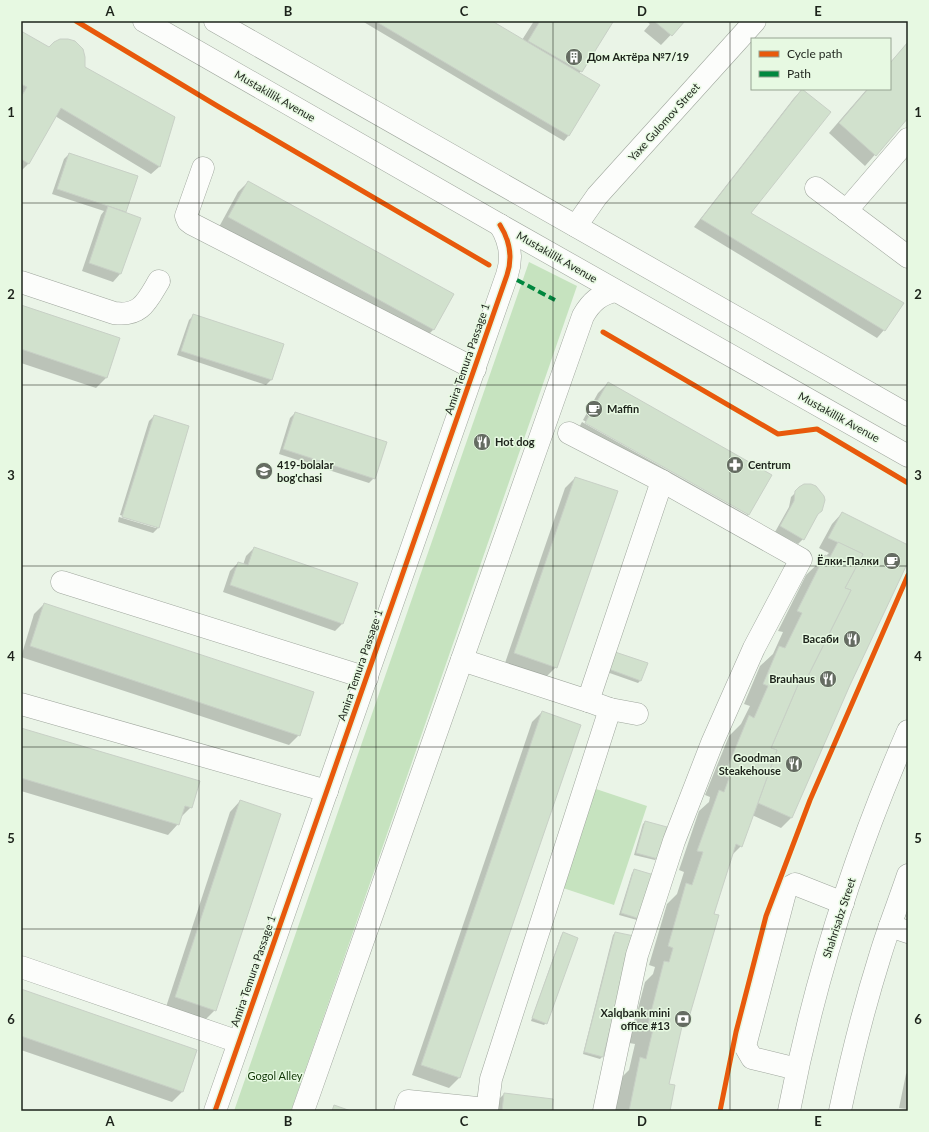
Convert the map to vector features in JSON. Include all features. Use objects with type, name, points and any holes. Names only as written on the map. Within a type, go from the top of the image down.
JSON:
[{"type":"main road","name":"Mustakillik Avenue","points":[[144,21],[908,456]]},
{"type":"main road","points":[[215,21],[908,415]]},
{"type":"main road","name":"Yaxe Gulomov Street","points":[[576,226],[597,196],[755,21]]},
{"type":"main road","points":[[846,211],[908,139]]},
{"type":"main road","points":[[203,168],[186,216],[192,224],[475,369]]},
{"type":"main road","points":[[816,188],[908,257]]},
{"type":"main road","name":"Amira Temura Passage 1","points":[[215,1111],[509,270],[509,244],[500,225]]},
{"type":"main road","points":[[21,282],[114,314],[122,314],[131,313],[141,307],[148,300],[159,281]]},
{"type":"main road","points":[[303,1111],[583,316],[595,299],[605,293],[616,291]]},
{"type":"main road","points":[[569,433],[662,481],[801,559],[754,648],[721,723],[674,841],[637,955],[604,1111]]},
{"type":"main road","points":[[588,701],[662,481]]},
{"type":"main road","points":[[62,582],[367,678]]},
{"type":"main road","points":[[462,660],[610,708],[638,714]]},
{"type":"main road","points":[[21,704],[327,791]]},
{"type":"main road","points":[[405,1111],[408,1101],[487,1110],[491,1079],[610,708]]},
{"type":"main road","name":"Shahrisabz Street","points":[[789,1111],[797,1069],[818,981],[843,903],[882,793],[908,731]]},
{"type":"main road","points":[[840,1111],[867,999],[899,929],[908,875]]},
{"type":"main road","points":[[797,1069],[752,1058],[745,1046],[786,889],[795,884],[843,903]]},
{"type":"main road","points":[[21,967],[239,1042]]},
{"type":"green space","name":"Gogol Alley","points":[[529,262],[577,286],[291,1111],[234,1111]]},
{"type":"green space","points":[[593,788],[647,806],[614,905],[560,887]]},
{"type":"building","points":[[375,21],[492,21],[600,85],[569,136]]},
{"type":"building","name":"Дом Актёра №7/19","points":[[540,21],[613,22],[582,72],[528,41]]},
{"type":"building","points":[[654,21],[685,21],[672,36]]},
{"type":"building","points":[[21,31],[49,47],[60,39],[75,41],[83,49],[85,67],[175,117],[160,167],[61,108],[29,164],[21,159],[21,97],[27,87],[21,84]]},
{"type":"building","points":[[908,42],[908,118],[876,156],[839,123],[867,90],[891,90],[891,62]]},
{"type":"building","points":[[801,90],[803,90],[831,112],[751,213],[904,303],[885,331],[701,219]]},
{"type":"building","points":[[69,153],[138,176],[126,212],[57,189]]},
{"type":"building","points":[[248,181],[454,294],[434,330],[228,217]]},
{"type":"building","points":[[108,206],[141,218],[121,274],[89,263]]},
{"type":"building","points":[[21,305],[120,338],[107,378],[21,349]]},
{"type":"building","points":[[193,314],[284,344],[272,380],[181,351]]},
{"type":"building","points":[[608,382],[772,475],[749,515],[585,423]]},
{"type":"building","points":[[295,412],[387,442],[375,479],[283,449]]},
{"type":"building","points":[[154,415],[189,426],[159,528],[122,517]]},
{"type":"building","points":[[575,477],[618,491],[557,668],[514,653]]},
{"type":"building","points":[[804,484],[816,486],[824,496],[825,500],[822,511],[818,514],[804,540],[780,526],[794,501],[795,491]]},
{"type":"building","points":[[842,512],[908,545],[908,562],[850,685],[792,818],[758,803],[777,750],[771,748],[800,680],[805,682],[851,590],[845,588],[863,554],[828,538]]},
{"type":"building","points":[[838,542],[863,554],[845,588],[851,590],[805,682],[800,680],[771,748],[777,750],[742,847],[736,844],[714,914],[719,915],[690,1014],[685,1013],[669,1084],[675,1085],[670,1111],[629,1111],[640,1057],[646,1059],[654,1025],[648,1024],[664,961],[669,962],[673,948],[668,946],[686,883],[692,885],[703,852],[697,851],[719,790],[724,792],[729,778],[724,776],[749,715],[754,718],[768,686],[763,684],[779,646],[785,648],[802,613],[797,611],[825,555],[830,557]]},
{"type":"building","points":[[254,547],[358,583],[343,624],[230,585],[238,562],[248,565]]},
{"type":"building","points":[[44,603],[314,692],[300,736],[30,646]]},
{"type":"building","points":[[612,651],[648,663],[641,681],[606,668]]},
{"type":"building","points":[[542,711],[581,725],[460,1078],[421,1065]]},
{"type":"building","points":[[21,728],[200,781],[192,808],[185,806],[179,825],[21,778]]},
{"type":"building","points":[[240,800],[281,814],[216,1011],[175,997]]},
{"type":"building","points":[[645,821],[667,827],[658,859],[636,853]]},
{"type":"building","points":[[634,869],[654,875],[640,919],[621,913]]},
{"type":"building","points":[[563,932],[578,938],[547,1024],[532,1018]]},
{"type":"building","points":[[615,932],[634,936],[603,1057],[584,1052]]},
{"type":"building","points":[[21,989],[197,1050],[183,1092],[21,1036]]},
{"type":"building","points":[[504,1093],[553,1099],[552,1111],[502,1111]]},
{"type":"building","points":[[334,1105],[351,1111],[332,1111]]},
{"type":"marked path","points":[[517,280],[555,300]]},
{"type":"cycle path","points":[[76,21],[219,107],[489,265]]},
{"type":"cycle path","points":[[215,1111],[507,275],[510,262],[510,249],[500,225]]},
{"type":"cycle path","points":[[603,332],[778,434],[817,429],[908,483]]},
{"type":"cycle path","points":[[720,1111],[736,1032],[766,916],[810,800],[908,575]]},
{"type":"place","name":"Дом Актёра №7/19","points":[[574,57]]},
{"type":"place","name":"Maffin","points":[[594,409]]},
{"type":"place","name":"Hot dog","points":[[482,442]]},
{"type":"place","name":"Centrum","points":[[735,465]]},
{"type":"place","name":"419-bolalar bog'chasi","points":[[264,471]]},
{"type":"place","name":"Ёлки-Палки","points":[[892,561]]},
{"type":"place","name":"Васаби","points":[[852,639]]},
{"type":"place","name":"Brauhaus","points":[[828,679]]},
{"type":"place","name":"Goodman Steakehouse","points":[[794,764]]},
{"type":"place","name":"Xalqbank mini office #13","points":[[683,1019]]}]
